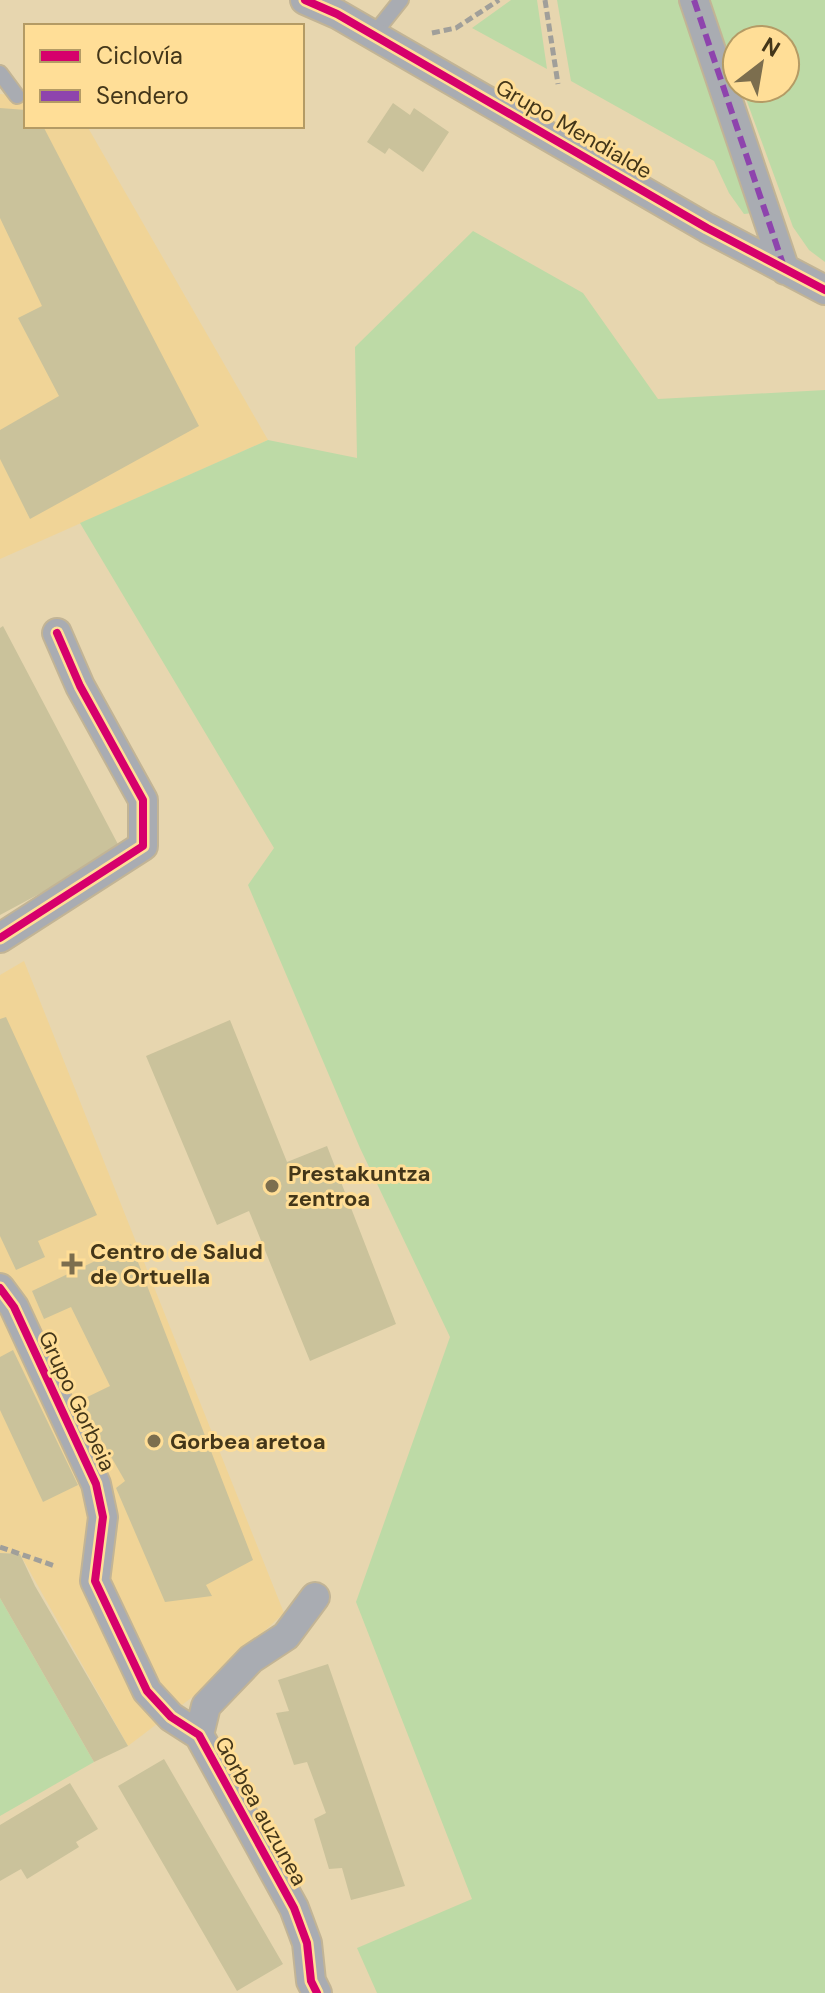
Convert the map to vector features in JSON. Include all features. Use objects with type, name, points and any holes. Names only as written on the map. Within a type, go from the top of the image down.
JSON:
[{"type":"street","name":"Grupo Mendialde","points":[[305,0],[341,7],[379,26],[785,270],[825,290]]},
{"type":"street","points":[[694,0],[785,270]]},
{"type":"street","points":[[0,938],[143,846],[143,800],[80,686],[57,633]]},
{"type":"street","name":"Grupo Gorbeia","points":[[0,1288],[14,1307],[96,1484],[103,1517],[95,1581]]},
{"type":"street","name":"Gorbea auzunea","points":[[95,1581],[147,1691],[171,1717],[199,1735],[294,1908],[307,1943],[311,1981],[317,1993]]},
{"type":"street","name":"Gorbea auzunea","points":[[199,1735],[206,1706],[251,1659],[286,1636],[315,1597]]},
{"type":"lane","points":[[379,26],[401,0]]},
{"type":"lane","points":[[0,73],[17,96]]},
{"type":"path","points":[[379,26],[419,35],[456,28],[499,0]]},
{"type":"path","points":[[545,0],[558,84]]},
{"type":"path","points":[[0,1547],[55,1566]]},
{"type":"shaded area","points":[[0,94],[24,96],[24,128],[88,128],[268,440],[0,559]]},
{"type":"shaded area","name":"Centro de Salud de Ortuella","points":[[24,961],[284,1613],[195,1695],[128,1746],[20,1554],[0,1553],[0,975]]},
{"type":"green space","points":[[511,0],[537,0],[547,69],[472,28]]},
{"type":"green space","points":[[557,0],[679,0],[753,213],[744,214],[729,193],[714,161],[571,81]]},
{"type":"green space","points":[[709,0],[825,0],[825,262],[809,250],[793,227],[748,104],[801,104],[801,24],[721,24],[721,32]]},
{"type":"green space","points":[[473,231],[583,293],[658,399],[825,390],[825,1993],[377,1993],[357,1948],[472,1899],[356,1602],[450,1337],[360,1148],[248,885],[274,848],[80,523],[268,440],[357,458],[355,347]]},
{"type":"green space","points":[[0,1598],[94,1762],[0,1816]]},
{"type":"building","points":[[393,103],[410,115],[414,108],[449,132],[423,172],[389,148],[385,154],[367,142]]},
{"type":"building","points":[[0,108],[24,110],[24,128],[44,128],[199,426],[30,519],[0,459],[0,430],[59,396],[18,318],[42,306],[0,218]]},
{"type":"building","points":[[3,626],[121,850],[0,915],[0,628]]},
{"type":"building","points":[[6,1017],[97,1215],[38,1241],[45,1257],[16,1270],[0,1236],[0,1019]]},
{"type":"building","name":"Prestakuntza zentroa","points":[[230,1020],[287,1162],[327,1146],[396,1324],[310,1361],[249,1211],[217,1225],[146,1056]]},
{"type":"building","name":"Gorbea aretoa","points":[[131,1244],[253,1560],[206,1585],[212,1596],[165,1602],[116,1488],[125,1481],[79,1401],[110,1386],[71,1307],[44,1319],[32,1291]]},
{"type":"building","points":[[13,1350],[78,1485],[43,1502],[0,1410],[0,1357]]},
{"type":"building","points":[[0,1553],[20,1554],[35,1586],[128,1746],[94,1762],[0,1598]]},
{"type":"building","points":[[328,1664],[405,1886],[351,1900],[342,1868],[329,1869],[314,1819],[326,1813],[307,1762],[294,1765],[276,1713],[289,1711],[278,1680]]},
{"type":"building","points":[[164,1759],[283,1964],[237,1991],[118,1786]]},
{"type":"building","points":[[70,1783],[98,1829],[76,1842],[79,1847],[27,1879],[21,1869],[0,1881],[0,1825]]},
{"type":"marked path","points":[[694,0],[785,270]]},
{"type":"cycle path","points":[[305,0],[337,14],[707,228],[825,290]]},
{"type":"cycle path","points":[[0,938],[143,846],[143,800],[80,686],[57,633]]},
{"type":"cycle path","points":[[0,1288],[14,1307],[96,1484],[103,1517],[95,1581],[147,1691],[171,1717],[199,1735],[294,1908],[307,1943],[311,1981],[317,1993]]},
{"type":"place","name":"Prestakuntza zentroa","points":[[272,1186]]},
{"type":"place","name":"Centro de Salud de Ortuella","points":[[72,1264]]},
{"type":"place","name":"Gorbea aretoa","points":[[154,1441]]}]
